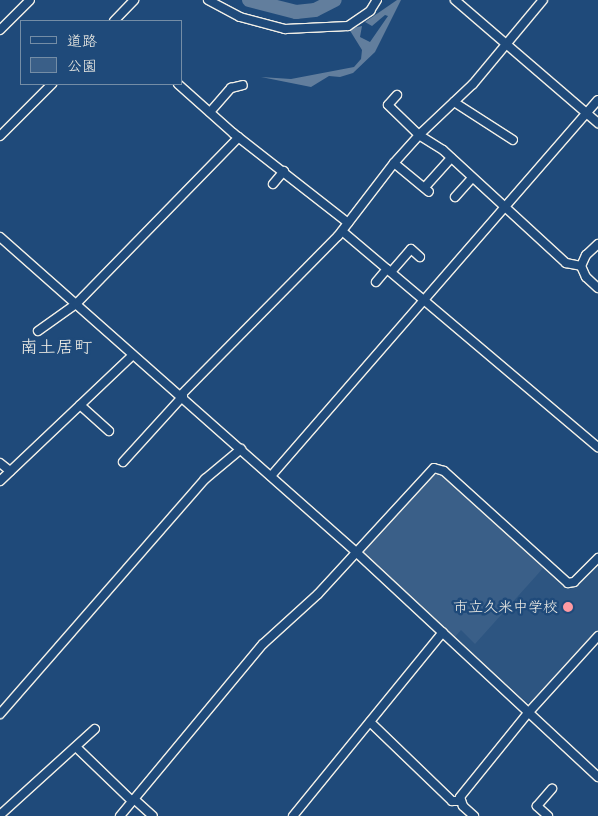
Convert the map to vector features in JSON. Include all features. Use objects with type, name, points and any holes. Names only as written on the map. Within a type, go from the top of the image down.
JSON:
[{"type":"street","points":[[0,30],[30,0]]},
{"type":"street","points":[[115,20],[134,0]]},
{"type":"street","points":[[208,0],[240,17],[285,29],[348,26],[370,11],[377,0]]},
{"type":"street","points":[[455,0],[507,42],[598,123]]},
{"type":"street","points":[[123,462],[182,395],[342,231],[394,163],[419,134],[454,102],[543,0]]},
{"type":"street","points":[[0,136],[51,85]]},
{"type":"street","points":[[179,85],[239,137],[348,223]]},
{"type":"street","points":[[210,112],[231,88],[243,85]]},
{"type":"street","points":[[397,95],[388,105],[419,134],[430,139],[566,263],[581,266]]},
{"type":"street","points":[[271,476],[598,100]]},
{"type":"street","points":[[454,102],[513,140]]},
{"type":"street","points":[[38,331],[76,304],[239,137]]},
{"type":"street","points":[[394,163],[427,189],[451,158]]},
{"type":"street","points":[[273,184],[284,171]]},
{"type":"street","points":[[455,197],[472,178]]},
{"type":"street","points":[[342,231],[598,447]]},
{"type":"street","points":[[0,238],[132,355],[182,395],[357,553],[598,777]]},
{"type":"street","points":[[581,266],[586,255],[598,244]]},
{"type":"street","points":[[376,282],[411,249],[420,257]]},
{"type":"street","points":[[581,266],[586,276],[598,288]]},
{"type":"street","points":[[0,481],[132,355]]},
{"type":"street","points":[[80,405],[109,431]]},
{"type":"street","points":[[0,714],[205,480],[241,449]]},
{"type":"street","points":[[0,463],[10,472]]},
{"type":"street","points":[[120,816],[262,644],[318,594],[434,468],[444,471],[568,584],[574,582],[598,558]]},
{"type":"street","points":[[293,816],[443,632]]},
{"type":"street","points":[[460,801],[460,797],[528,713],[598,636]]},
{"type":"street","points":[[370,722],[452,801],[460,801],[474,816]]},
{"type":"street","points":[[0,814],[95,729]]},
{"type":"street","points":[[76,747],[153,816]]},
{"type":"street","points":[[548,816],[537,806],[552,789]]},
{"type":"shaded area","points":[[397,0],[401,0],[375,52],[353,73],[340,77],[329,76],[311,87],[261,77],[291,79],[354,67],[361,59],[362,50],[349,29],[362,26],[360,37],[370,42],[388,16],[385,15],[372,26],[365,22]]},
{"type":"shaded area","points":[[430,474],[498,524],[569,587],[598,561],[598,631],[532,702],[527,703],[389,578],[364,549]]},
{"type":"green space","points":[[433,471],[443,474],[545,566],[475,644],[461,630],[455,637],[364,556],[364,549]]},
{"type":"waterway","points":[[249,0],[296,12],[315,10],[335,0]]},
{"type":"place","name":"市立久米中学校","points":[[568,607]]},
{"type":"district","name":"南土居町","points":[[56,346]]}]
